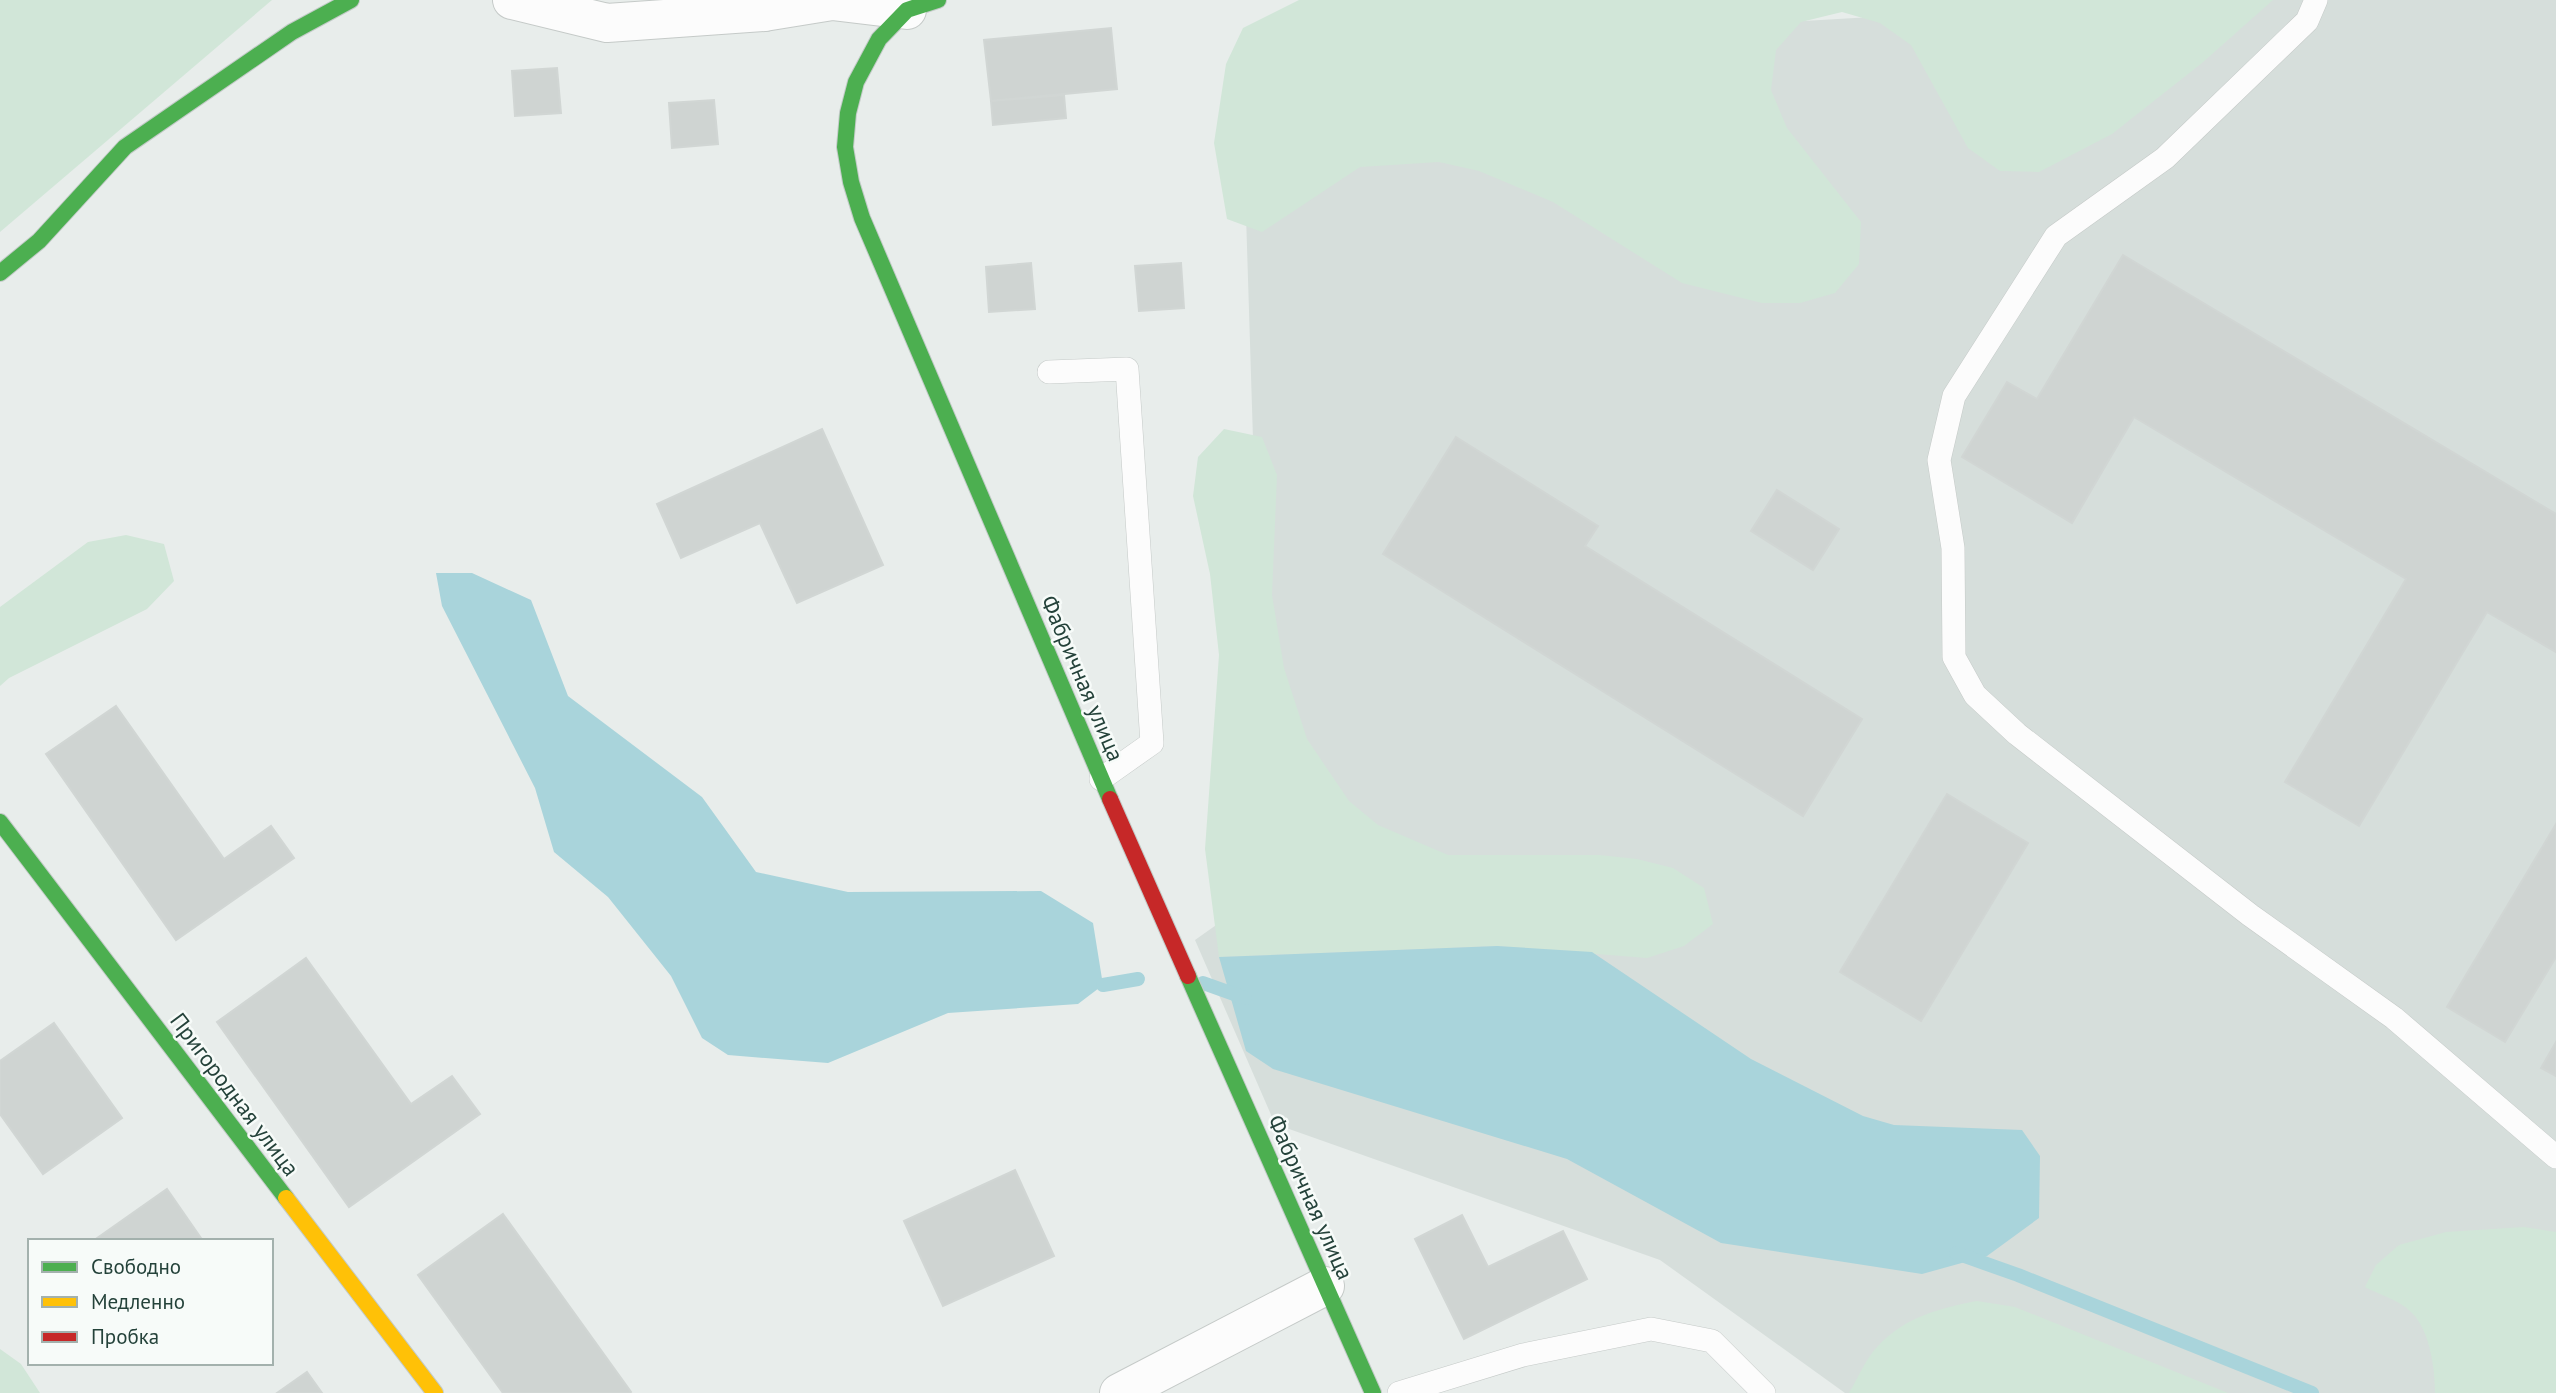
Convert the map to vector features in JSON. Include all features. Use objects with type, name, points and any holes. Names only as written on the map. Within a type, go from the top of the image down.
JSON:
[{"type":"street","points":[[0,273],[39,241],[125,147],[292,32],[351,0]]},
{"type":"street","points":[[512,0],[607,23],[756,6],[832,1],[923,5]]},
{"type":"street","name":"Фабричная улица","points":[[923,5],[879,40],[856,82],[848,113],[845,147],[851,182],[868,230],[1101,779],[1373,1393]]},
{"type":"street","name":"Пригородная улица","points":[[0,822],[435,1393]]},
{"type":"street","points":[[1119,1393],[1325,1286]]},
{"type":"lane","points":[[2316,0],[2307,21],[2165,158],[2056,236],[1954,396],[1939,460],[1953,548],[1954,657],[1975,695],[2017,734],[2250,915],[2394,1018],[2556,1157]]},
{"type":"lane","points":[[1049,372],[1127,369],[1152,743],[1101,779]]},
{"type":"lane","points":[[1399,1393],[1523,1355],[1651,1329],[1713,1341],[1764,1393]]},
{"type":"shaded area","points":[[2164,0],[2556,0],[2556,1393],[1845,1393],[1660,1260],[1275,1124],[1195,940],[1267,889],[1241,54]]},
{"type":"green space","points":[[0,0],[272,0],[0,232]]},
{"type":"green space","points":[[1299,0],[2273,0],[2202,63],[2112,134],[2039,172],[2000,171],[1968,148],[1911,45],[1880,23],[1842,12],[1801,22],[1776,50],[1771,90],[1787,128],[1861,222],[1859,264],[1835,293],[1800,303],[1762,303],[1682,283],[1553,202],[1479,171],[1439,162],[1360,167],[1262,232],[1227,219],[1214,143],[1226,64],[1243,28]]},
{"type":"green space","points":[[1224,429],[1262,437],[1277,475],[1272,595],[1284,668],[1307,739],[1349,801],[1378,825],[1448,855],[1599,855],[1637,859],[1673,868],[1704,888],[1713,924],[1684,946],[1647,958],[1497,946],[1219,957],[1205,849],[1219,655],[1210,574],[1193,496],[1198,457]]},
{"type":"green space","points":[[126,535],[164,544],[174,581],[147,609],[9,678],[0,686],[0,607],[88,542]]},
{"type":"green space","points":[[2524,1227],[2556,1232],[2556,1393],[2435,1393],[2430,1351],[2419,1322],[2403,1305],[2365,1287],[2376,1265],[2399,1245],[2446,1232]]},
{"type":"green space","points":[[1977,1301],[2015,1307],[2228,1393],[1849,1393],[1866,1362],[1888,1336],[1924,1315]]},
{"type":"green space","points":[[0,1349],[21,1364],[40,1393],[0,1393]]},
{"type":"water","points":[[436,573],[472,573],[531,600],[568,696],[702,797],[756,872],[848,892],[1041,891],[1093,923],[1103,985],[1078,1004],[948,1013],[828,1063],[728,1055],[702,1038],[671,976],[608,897],[554,852],[535,788],[442,606]]},
{"type":"water","points":[[1497,946],[1592,952],[1751,1059],[1863,1116],[1894,1125],[2022,1130],[2040,1156],[2039,1218],[1987,1256],[1922,1274],[1721,1243],[1567,1159],[1273,1069],[1246,1051],[1219,957]]},
{"type":"building","points":[[1111,28],[1117,89],[991,101],[984,40]]},
{"type":"building","points":[[557,68],[561,113],[515,116],[512,71]]},
{"type":"building","points":[[1064,95],[1066,118],[993,125],[991,101]]},
{"type":"building","points":[[714,100],[718,144],[672,148],[669,103]]},
{"type":"building","points":[[2123,255],[2556,514],[2556,652],[2487,612],[2359,826],[2285,782],[2406,579],[2134,417],[2072,523],[1962,457],[2007,382],[2037,399]]},
{"type":"building","points":[[1031,263],[1035,309],[989,312],[986,267]]},
{"type":"building","points":[[1181,263],[1184,308],[1139,311],[1135,266]]},
{"type":"building","points":[[822,429],[883,565],[797,603],[760,523],[681,558],[657,504]]},
{"type":"building","points":[[1456,437],[1598,526],[1585,546],[1862,719],[1803,816],[1383,554]]},
{"type":"building","points":[[1777,490],[1839,529],[1813,570],[1751,531]]},
{"type":"building","points":[[116,706],[224,859],[271,826],[294,858],[176,940],[46,754]]},
{"type":"building","points":[[1947,794],[2028,843],[1921,1021],[1840,972]]},
{"type":"building","points":[[2556,824],[2556,957],[2505,1042],[2447,1007]]},
{"type":"building","points":[[306,958],[411,1104],[452,1076],[480,1114],[349,1207],[217,1022]]},
{"type":"building","points":[[54,1023],[122,1118],[43,1174],[0,1114],[0,1061]]},
{"type":"building","points":[[2556,1042],[2556,1076],[2541,1068]]},
{"type":"building","points":[[1015,1170],[1054,1256],[943,1306],[904,1221]]},
{"type":"building","points":[[167,1189],[202,1239],[96,1239]]},
{"type":"building","points":[[503,1214],[630,1393],[503,1393],[418,1275]]},
{"type":"building","points":[[1462,1215],[1488,1267],[1563,1231],[1587,1279],[1464,1339],[1415,1239]]},
{"type":"building","points":[[307,1372],[322,1393],[277,1393]]},
{"type":"waterway","points":[[1103,985],[1138,979]]},
{"type":"waterway","points":[[1203,983],[1245,998]]},
{"type":"waterway","points":[[1956,1253],[2018,1275],[2312,1393]]},
{"type":"traffic: fast","points":[[0,273],[39,241],[125,147],[292,32],[351,0]]},
{"type":"traffic: fast","points":[[938,0],[907,10],[879,39],[856,82],[848,113],[845,147],[851,182],[862,218],[1110,799]]},
{"type":"traffic: fast","points":[[0,822],[286,1198]]},
{"type":"traffic: fast","points":[[1188,976],[1373,1393]]},
{"type":"traffic: slow","points":[[286,1198],[435,1393]]},
{"type":"traffic: jam","points":[[1110,799],[1188,976]]}]
